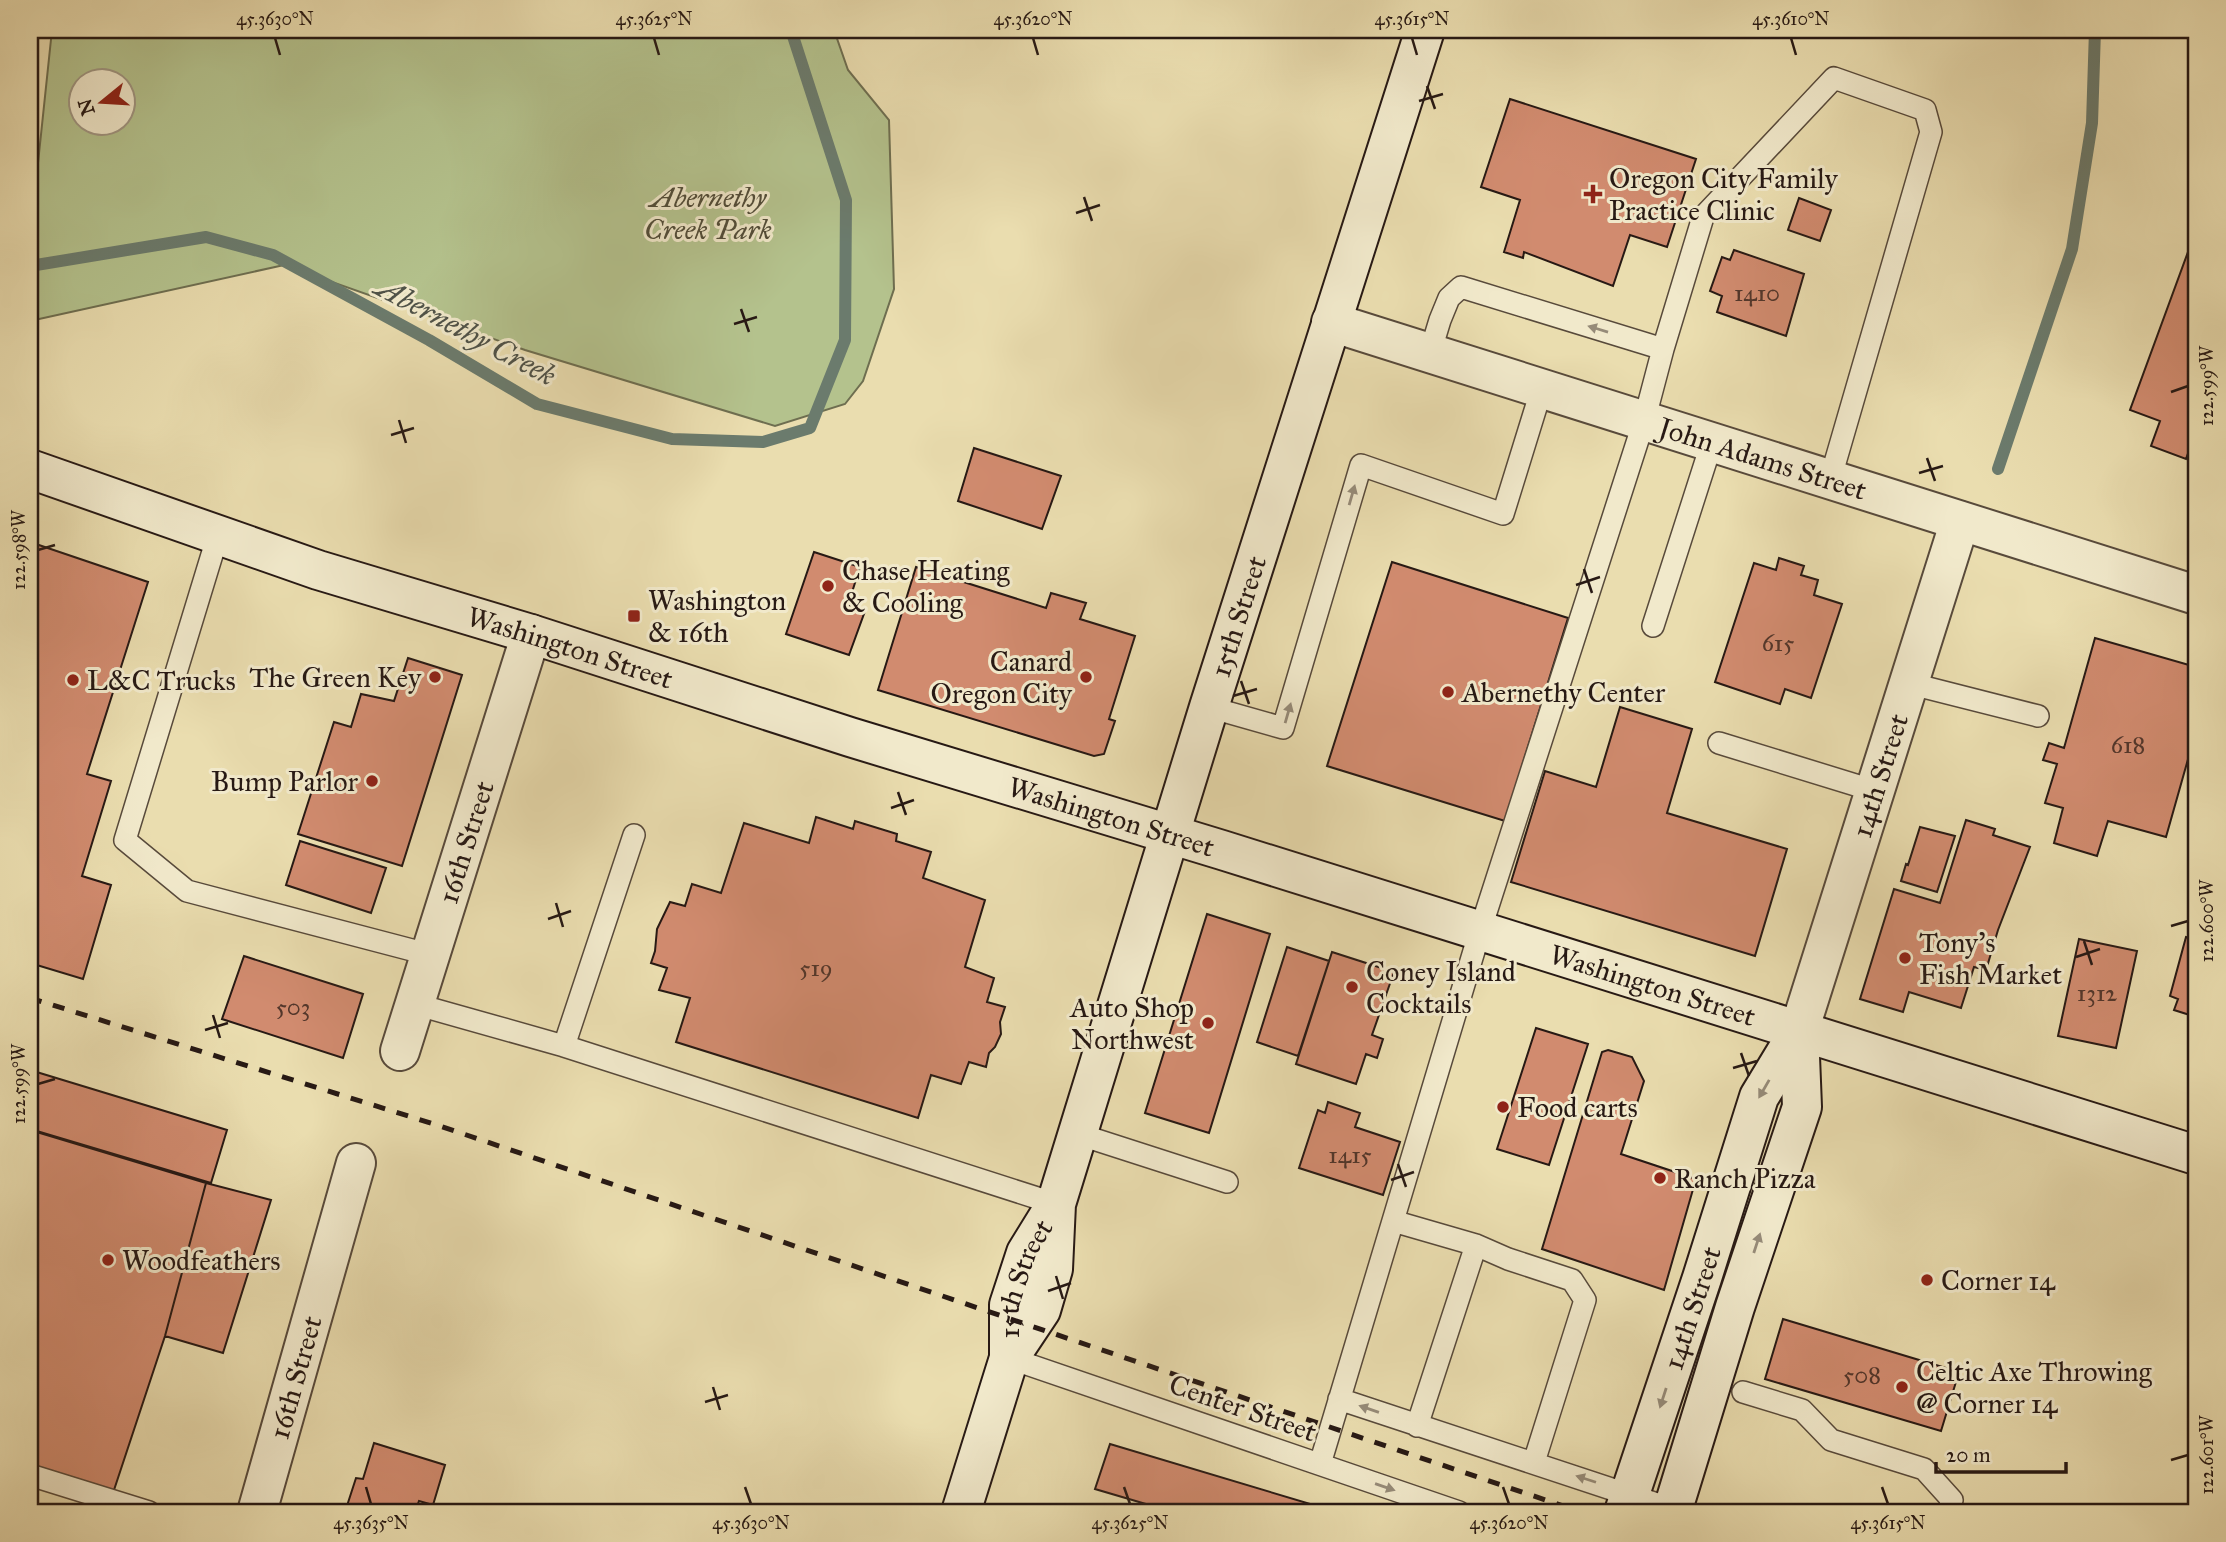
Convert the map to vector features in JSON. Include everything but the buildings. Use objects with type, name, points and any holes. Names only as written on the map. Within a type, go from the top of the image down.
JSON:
[{"type":"street","name":"15th Street","points":[[961,1512],[1009,1358],[1041,1310],[1052,1269],[1056,1204],[1209,707],[1425,30]]},
{"type":"street","name":"John Adams Street","points":[[1331,322],[2196,595]]},
{"type":"street","name":"Washington Street","points":[[30,469],[318,570],[531,634],[850,737],[1170,834],[2196,1155]]},
{"type":"street","name":"14th Street","points":[[1628,1503],[1759,1097],[1799,1031],[1960,521]]},
{"type":"street","name":"16th Street","points":[[400,1051],[531,634]]},
{"type":"street","name":"14th Street","points":[[1676,1511],[1735,1307],[1802,1107],[1799,1031]]},
{"type":"street","name":"16th Street","points":[[257,1512],[356,1163]]},
{"type":"lane","points":[[1320,1464],[1480,931],[1644,421],[1703,217],[1834,78],[1925,110],[1930,132],[1830,480]]},
{"type":"lane","points":[[1430,353],[1449,298],[1461,287],[1663,349]]},
{"type":"lane","points":[[1209,707],[1283,728],[1361,464],[1503,514],[1542,388]]},
{"type":"lane","points":[[1653,626],[1712,442]]},
{"type":"lane","points":[[218,535],[125,840],[187,891],[431,955]]},
{"type":"lane","points":[[1908,683],[2038,716]]},
{"type":"lane","points":[[1720,743],[1875,791]]},
{"type":"lane","points":[[564,1046],[634,835]]},
{"type":"lane","points":[[415,1004],[564,1046],[1056,1204]]},
{"type":"lane","points":[[1078,1134],[1227,1182]]},
{"type":"lane","points":[[1392,1221],[1476,1245],[1508,1259],[1572,1280],[1585,1300],[1534,1462]]},
{"type":"lane","points":[[1418,1426],[1476,1245]]},
{"type":"lane","name":"Center Street","points":[[1009,1358],[1459,1512]]},
{"type":"lane","points":[[1743,1392],[1802,1410],[1831,1440],[1924,1469],[1952,1500],[1948,1512]]},
{"type":"lane","name":"Center Street","points":[[1339,1399],[1534,1462],[1628,1503],[1676,1511]]},
{"type":"lane","points":[[30,1475],[149,1512]]},
{"type":"green space","name":"Abernethy Creek Park","points":[[52,30],[834,30],[848,70],[889,120],[894,289],[863,381],[845,404],[775,426],[525,350],[284,265],[30,321],[30,239]]},
{"type":"waterway","name":"Abernethy Creek","points":[[30,266],[206,237],[273,255],[429,340],[537,404],[672,439],[763,442],[810,428],[845,340],[846,200],[791,30]]},
{"type":"waterway","points":[[1998,469],[2072,249],[2092,123],[2095,30]]},
{"type":"railway","points":[[30,998],[437,1125],[1581,1512]]},
{"type":"place","name":"Oregon City Family Practice Clinic","points":[[1593,194]]},
{"type":"place","name":"Chase Heating & Cooling","points":[[828,586]]},
{"type":"place","name":"Washington & 16th","points":[[634,616]]},
{"type":"place","name":"The Green Key","points":[[435,677]]},
{"type":"place","name":"Canard Oregon City","points":[[1086,677]]},
{"type":"place","name":"L&C Trucks","points":[[73,680]]},
{"type":"place","name":"Abernethy Center","points":[[1448,692]]},
{"type":"place","name":"Bump Parlor","points":[[372,781]]},
{"type":"place","name":"Tony’s Fish Market","points":[[1905,958]]},
{"type":"place","name":"Coney Island Cocktails","points":[[1352,987]]},
{"type":"place","name":"Auto Shop Northwest","points":[[1208,1023]]},
{"type":"place","name":"Food carts","points":[[1503,1107]]},
{"type":"place","name":"Ranch Pizza","points":[[1660,1178]]},
{"type":"place","name":"Woodfeathers","points":[[108,1260]]},
{"type":"place","name":"Corner 14","points":[[1927,1280]]},
{"type":"place","name":"Celtic Axe Throwing @ Corner 14","points":[[1902,1387]]}]
